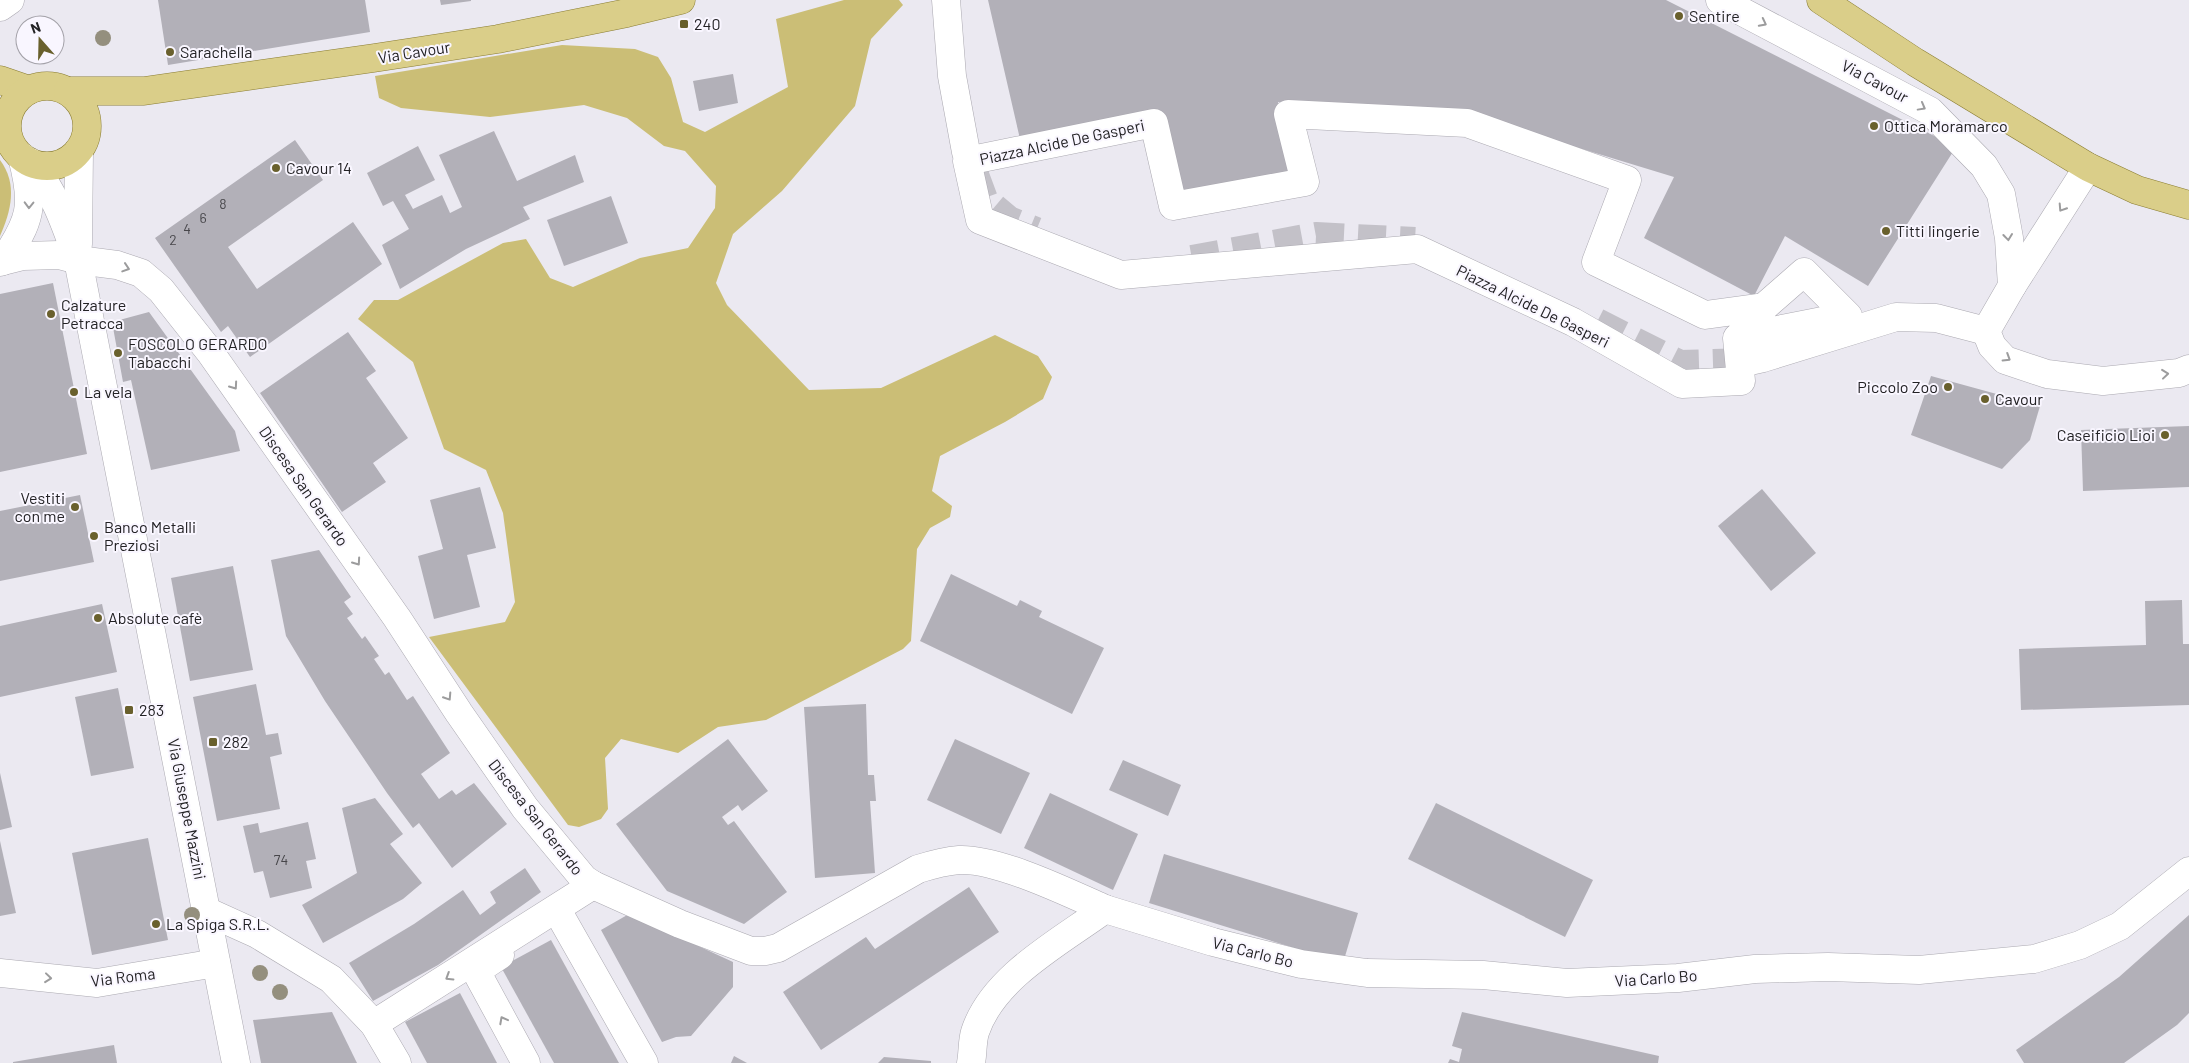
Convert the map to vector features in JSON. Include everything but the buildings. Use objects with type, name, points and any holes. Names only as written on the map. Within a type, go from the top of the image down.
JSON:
[{"type":"main road","name":"Via Cavour","points":[[68,91],[144,91],[488,40],[627,13],[681,0]]},
{"type":"main road","points":[[1821,0],[1916,62],[2088,167],[2137,190],[2189,205]]},
{"type":"main road","points":[[0,80],[29,90]]},
{"type":"main road","points":[[42,86],[56,86],[68,91],[85,112],[83,138],[68,159],[56,165],[43,166],[26,160],[9,141],[3,127],[11,107],[19,96],[29,90],[42,86]]},
{"type":"main road","name":"Via Cavour","points":[[83,138],[118,103],[144,91]]},
{"type":"street","points":[[0,7],[10,0]]},
{"type":"street","points":[[946,0],[952,76],[966,152]]},
{"type":"street","name":"Via Cavour","points":[[1720,0],[1930,111],[1984,166],[2001,194],[2009,238],[2012,286]]},
{"type":"street","name":"Piazza Alcide De Gasperi","points":[[1288,114],[1467,123],[1627,180],[1596,262],[1705,315],[1764,307],[1804,272],[1848,316],[1737,338],[1741,381],[1682,384],[1573,322],[1417,249],[1121,275],[980,220],[967,161],[1154,123],[1173,206],[1305,182],[1288,114]]},
{"type":"street","points":[[78,260],[83,138]]},
{"type":"street","points":[[26,160],[43,177],[56,203],[78,260]]},
{"type":"street","points":[[2,262],[24,230],[30,212],[26,160]]},
{"type":"street","points":[[1986,332],[2012,286],[2088,167]]},
{"type":"street","name":"Discesa San Gerardo","points":[[2,262],[39,254],[59,255],[78,260],[117,265],[141,273],[161,290],[210,352],[391,610],[525,808],[584,879],[598,888],[751,951],[766,951],[778,948],[918,869],[960,860],[1005,869],[1056,887],[1104,909]]},
{"type":"street","name":"Via Giuseppe Mazzini","points":[[78,260],[236,1063]]},
{"type":"street","points":[[1745,362],[1896,317],[1936,318],[1986,332]]},
{"type":"street","points":[[1986,332],[1992,346],[2006,360],[2048,374],[2103,381],[2179,373],[2189,369]]},
{"type":"street","name":"Via Carlo Bo","points":[[1104,909],[1213,942],[1301,964],[1367,973],[1483,976],[1567,983],[1678,978],[1755,969],[1828,967],[1919,970],[2034,959],[2080,945],[2120,926],[2189,871]]},
{"type":"street","points":[[526,1063],[476,971],[561,917],[598,888]]},
{"type":"street","points":[[374,1024],[598,888]]},
{"type":"street","points":[[971,1063],[975,1032],[994,995],[1023,966],[1104,909]]},
{"type":"street","points":[[206,912],[258,934],[331,979],[374,1024],[397,1063]]},
{"type":"street","points":[[561,917],[644,1063]]},
{"type":"street","name":"Via Roma","points":[[0,973],[97,984],[216,963]]},
{"type":"shaded area","points":[[844,0],[899,0],[903,5],[871,39],[855,106],[782,191],[733,234],[716,283],[727,305],[809,390],[881,388],[995,335],[1038,356],[1052,377],[1043,399],[1005,422],[940,456],[932,491],[952,506],[950,517],[930,528],[917,549],[911,641],[903,649],[766,720],[718,727],[678,753],[621,739],[605,758],[608,809],[601,819],[579,827],[568,825],[429,637],[505,622],[515,602],[503,513],[486,470],[444,449],[413,362],[358,319],[374,300],[398,300],[503,243],[526,239],[550,278],[573,287],[640,258],[688,248],[715,208],[716,186],[685,151],[664,146],[627,118],[584,105],[490,117],[401,108],[379,98],[375,76],[562,45],[635,49],[658,57],[671,78],[683,122],[705,132],[788,87],[776,19]]},
{"type":"shaded area","points":[[0,160],[9,178],[11,198],[10,207],[0,236]]},
{"type":"tunnel","points":[[974,172],[984,199],[1009,220],[1036,231]]},
{"type":"tunnel","points":[[1192,259],[1316,236],[1415,241]]},
{"type":"tunnel","points":[[1597,322],[1680,364],[1745,362]]},
{"type":"place","name":"Sentire","points":[[1679,16]]},
{"type":"place","name":"240","points":[[684,24]]},
{"type":"place","name":"Sarachella","points":[[170,52]]},
{"type":"place","name":"Ottica Moramarco","points":[[1874,126]]},
{"type":"place","name":"Cavour 14","points":[[276,168]]},
{"type":"place","name":"Titti lingerie","points":[[1886,231]]},
{"type":"place","name":"Calzature Petracca","points":[[51,314]]},
{"type":"place","name":"FOSCOLO GERARDO Tabacchi","points":[[118,353]]},
{"type":"place","name":"Piccolo Zoo","points":[[1948,387]]},
{"type":"place","name":"La vela","points":[[74,392]]},
{"type":"place","name":"Cavour","points":[[1985,399]]},
{"type":"place","name":"Caseificio Lioi","points":[[2165,435]]},
{"type":"place","name":"Vestiti con me","points":[[75,507]]},
{"type":"place","name":"Banco Metalli Preziosi","points":[[94,536]]},
{"type":"place","name":"Absolute cafè","points":[[98,618]]},
{"type":"place","name":"283","points":[[129,710]]},
{"type":"place","name":"282","points":[[213,742]]},
{"type":"place","name":"La Spiga S.R.L.","points":[[156,924]]}]
